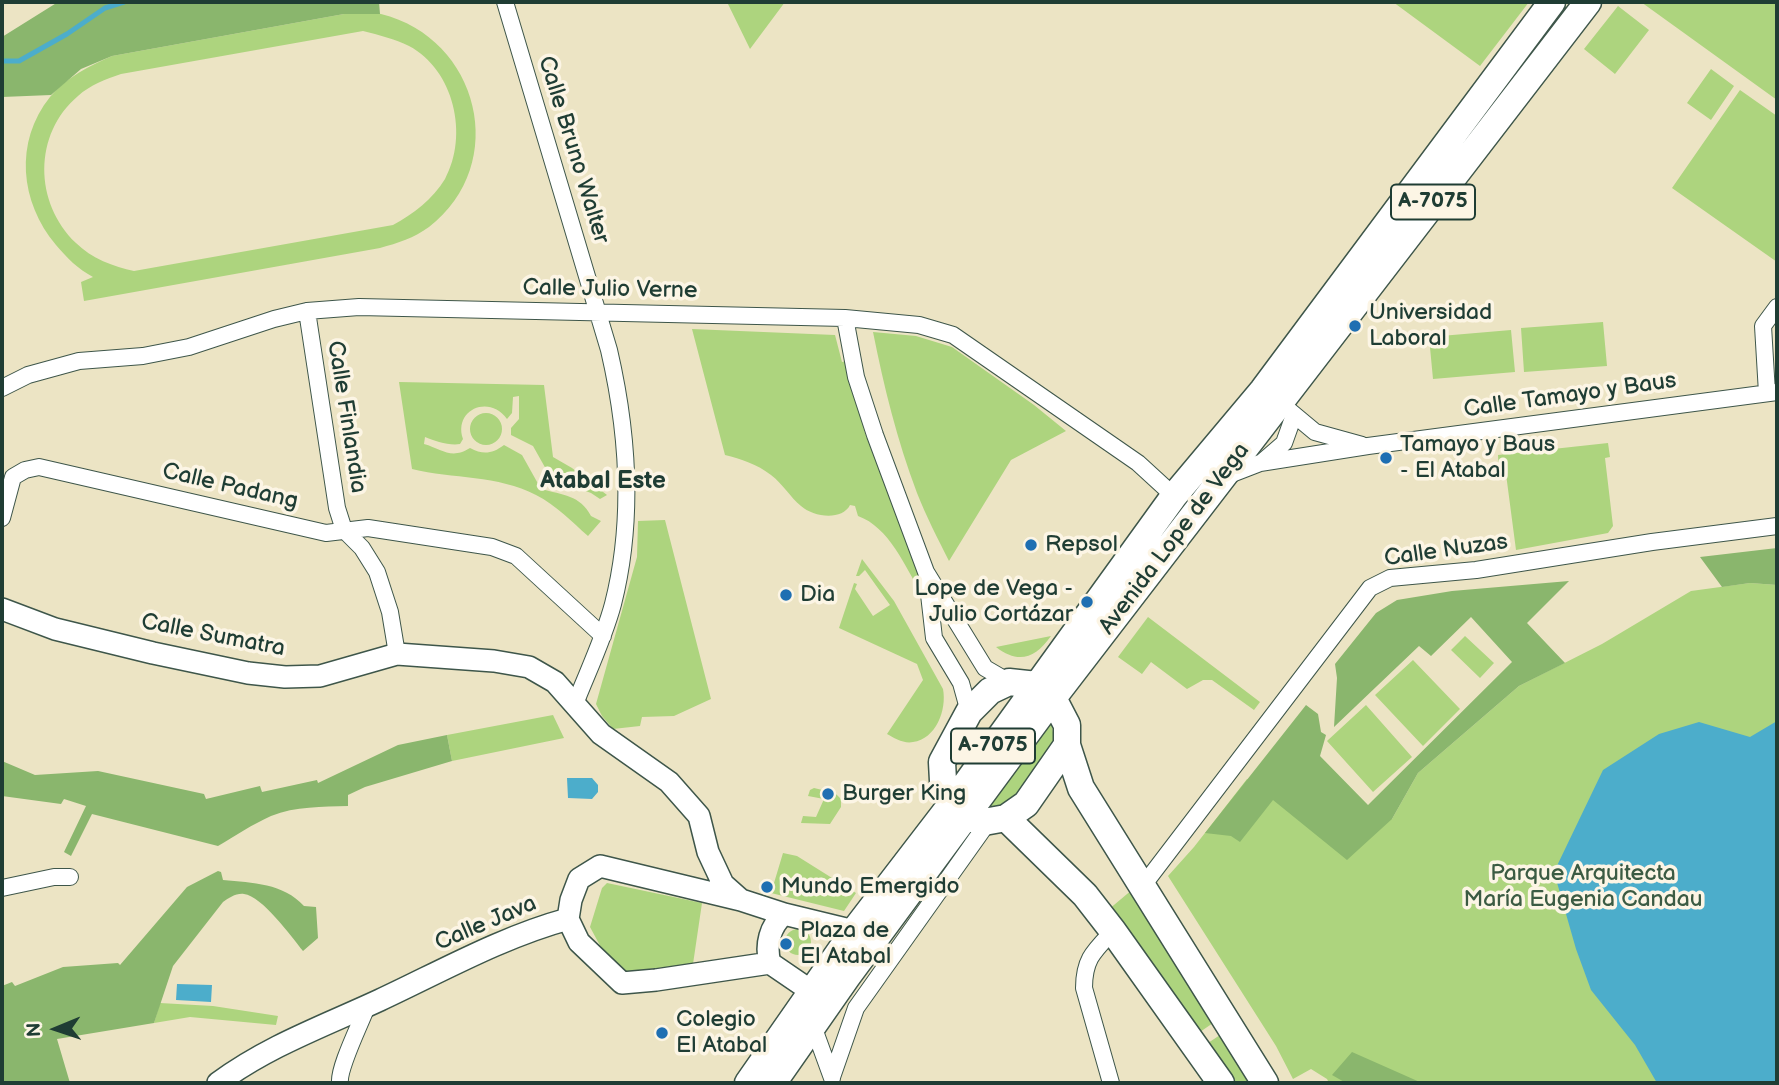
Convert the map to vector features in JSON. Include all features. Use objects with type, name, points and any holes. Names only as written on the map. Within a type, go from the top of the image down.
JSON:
[{"type":"main road","name":"Avenida Lope de Vega","points":[[748,1083],[977,816],[1045,692],[1174,496],[1279,402],[1552,2]]},
{"type":"main road","name":"Avenida Lope de Vega","points":[[1045,692],[1223,478],[1588,2]]},
{"type":"main road","points":[[1221,1083],[1113,931],[1084,895],[977,816],[943,781],[942,762],[969,712],[990,691],[1009,682],[1045,692],[1067,725],[1067,745],[1081,788],[1265,1083]]},
{"type":"main road","points":[[977,816],[1026,804],[1067,745]]},
{"type":"main road","name":"Avenida Lope de Vega","points":[[773,1083],[813,1026],[820,997],[854,930],[977,816]]},
{"type":"street","name":"Calle Bruno Walter","points":[[505,2],[598,312],[620,400],[626,469],[623,545],[613,603],[603,636],[575,704]]},
{"type":"street","name":"Calle Julio Verne","points":[[2,387],[28,375],[79,361],[143,356],[189,347],[274,318],[307,310],[359,307],[845,318],[919,325],[953,335],[1138,463],[1174,496]]},
{"type":"street","points":[[1772,392],[1763,326],[1777,307]]},
{"type":"street","name":"Calle Finlandia","points":[[307,310],[337,508],[344,530]]},
{"type":"street","points":[[845,318],[856,377],[926,572],[985,668],[1009,682]]},
{"type":"street","name":"Calle Tamayo y Baus","points":[[1223,478],[1260,463],[1368,446],[1772,392]]},
{"type":"street","name":"Calle Tamayo y Baus","points":[[1279,402],[1315,432],[1368,446]]},
{"type":"street","points":[[1260,463],[1284,443],[1279,402]]},
{"type":"street","name":"Calle Padang","points":[[2,518],[13,477],[25,470],[39,467],[326,533],[344,530]]},
{"type":"street","name":"Calle Nuzas","points":[[1142,887],[1370,588],[1390,578],[1476,570],[1652,542],[1777,526]]},
{"type":"street","points":[[344,530],[368,528],[492,547],[516,556],[603,636]]},
{"type":"street","points":[[344,530],[362,548],[377,572],[390,612],[397,654]]},
{"type":"street","points":[[926,572],[934,638],[961,683],[969,712]]},
{"type":"street","name":"Calle Sumatra","points":[[2,609],[55,629],[248,673],[285,677],[320,676],[397,654],[494,661],[529,667],[555,682],[601,734],[670,782],[699,816],[708,852],[723,884],[741,900]]},
{"type":"street","name":"Avenida Lope de Vega","points":[[830,1081],[856,1008],[977,816]]},
{"type":"street","points":[[683,886],[699,883],[706,874],[708,852]]},
{"type":"street","points":[[568,919],[571,900],[579,879],[600,866],[854,930]]},
{"type":"street","points":[[2,888],[54,877],[70,877]]},
{"type":"street","points":[[784,914],[776,921],[769,937],[770,963],[820,997],[856,1008]]},
{"type":"street","name":"Calle Java","points":[[218,1083],[244,1063],[293,1038],[532,929],[568,919],[579,942],[622,983],[770,963]]},
{"type":"street","points":[[1111,1083],[1084,989],[1084,973],[1090,954],[1113,931]]},
{"type":"street","points":[[340,1083],[343,1066],[368,1006]]},
{"type":"street","points":[[813,1026],[830,1081]]},
{"type":"green space","points":[[58,2],[379,2],[380,14],[344,14],[112,56],[81,69],[51,95],[2,97],[2,37]]},
{"type":"green space","points":[[727,2],[785,2],[750,49]]},
{"type":"green space","points":[[1393,2],[1529,2],[1480,66]]},
{"type":"green space","points":[[1641,2],[1777,2],[1777,100]]},
{"type":"green space","points":[[1618,6],[1649,30],[1615,74],[1584,49]]},
{"type":"green space","points":[[344,14],[381,14],[415,27],[441,49],[461,75],[472,106],[476,138],[470,171],[454,201],[429,227],[399,242],[380,248],[84,301],[81,282],[93,277],[69,259],[44,228],[29,191],[27,152],[38,115],[56,90],[87,68],[112,56]],"holes":[[[363,31],[409,46],[424,57],[437,71],[453,105],[456,143],[445,179],[429,199],[400,221],[393,225],[134,271],[89,253],[62,227],[46,189],[44,169],[47,149],[53,129],[63,112],[88,89],[121,74]]]},
{"type":"green space","points":[[1711,69],[1734,86],[1711,120],[1687,103]]},
{"type":"green space","points":[[1740,90],[1777,116],[1777,262],[1672,188]]},
{"type":"green space","points":[[1603,322],[1607,366],[1524,372],[1521,328]]},
{"type":"green space","points":[[692,329],[835,335],[842,362],[846,361],[865,433],[918,571],[921,593],[887,538],[869,521],[858,516],[855,506],[850,505],[846,510],[834,515],[813,513],[793,499],[766,471],[749,462],[725,455]]},
{"type":"green space","points":[[1511,330],[1515,372],[1433,379],[1429,337]]},
{"type":"green space","points":[[873,332],[916,336],[952,347],[1066,431],[1011,460],[949,561],[924,510],[910,473],[892,413]]},
{"type":"green space","points":[[399,382],[544,385],[553,457],[607,495],[600,499],[551,478],[533,446],[511,435],[511,428],[519,419],[519,396],[513,397],[512,413],[507,419],[492,407],[475,408],[468,413],[463,420],[463,439],[460,444],[437,442],[425,437],[424,444],[452,453],[470,448],[487,452],[504,445],[522,455],[541,489],[576,500],[591,516],[601,521],[588,536],[550,504],[521,489],[491,481],[412,469]]},
{"type":"green space","points":[[486,413],[497,418],[502,429],[497,440],[486,445],[475,440],[470,429],[475,418]]},
{"type":"green space","points":[[1608,443],[1610,457],[1605,458],[1613,526],[1608,533],[1516,550],[1506,474],[1499,475],[1498,455]]},
{"type":"green space","points":[[665,520],[711,699],[674,716],[642,717],[640,726],[613,729],[596,704],[637,557],[638,521]]},
{"type":"green space","points":[[1777,548],[1777,585],[1750,583],[1722,587],[1700,557]]},
{"type":"green space","points":[[862,559],[894,601],[943,689],[943,706],[938,722],[921,740],[906,742],[887,734],[923,680],[917,664],[839,628],[854,583],[857,584],[855,589],[873,616],[890,605],[865,570],[856,576]]},
{"type":"green space","points":[[1569,581],[1527,623],[1565,663],[1519,686],[1418,773],[1392,819],[1347,860],[1273,800],[1240,842],[1231,836],[1205,833],[1306,705],[1318,714],[1321,732],[1326,735],[1320,756],[1368,805],[1512,662],[1471,617],[1431,656],[1419,646],[1334,727],[1337,678],[1335,664],[1376,613],[1397,600],[1452,591]]},
{"type":"green space","name":"Parque Arquitecta María Eugenia Candau","points":[[1750,583],[1777,585],[1777,1083],[1329,1083],[1311,1069],[1293,1079],[1276,1046],[1168,876],[1247,779],[1392,819],[1418,773],[1519,686],[1602,644],[1691,591]]},
{"type":"green space","points":[[1148,617],[1260,702],[1254,710],[1212,680],[1203,680],[1187,689],[1151,662],[1142,674],[1118,657]]},
{"type":"green space","points":[[1051,636],[1039,650],[1026,656],[1012,656],[996,647]]},
{"type":"green space","points":[[1465,636],[1494,663],[1480,678],[1451,650]]},
{"type":"green space","points":[[1413,660],[1460,709],[1423,746],[1375,695]]},
{"type":"green space","points":[[1366,705],[1412,757],[1373,792],[1327,741]]},
{"type":"green space","points":[[553,715],[564,738],[452,761],[447,735]]},
{"type":"green space","points":[[1051,721],[1055,744],[1011,803],[986,810]]},
{"type":"green space","points":[[447,735],[452,761],[365,787],[348,795],[348,806],[299,809],[271,816],[218,846],[92,814],[71,856],[64,852],[86,806],[64,799],[61,804],[2,796],[2,761],[35,775],[98,771],[204,794],[206,799],[260,786],[262,792],[317,780],[318,783],[398,745]]},
{"type":"green space","points":[[814,788],[835,793],[841,799],[841,807],[830,824],[801,823],[803,816],[816,817],[824,799],[808,796]]},
{"type":"green space","points":[[783,853],[797,856],[856,893],[844,911],[771,893]]},
{"type":"green space","points":[[218,871],[221,872],[223,880],[277,888],[296,898],[304,906],[316,907],[318,938],[303,951],[259,902],[244,894],[233,896],[223,902],[173,966],[154,1023],[57,1039],[70,1083],[2,1083],[2,986],[12,982],[15,986],[63,967],[120,965],[187,887]]},
{"type":"green space","points":[[607,883],[702,903],[693,964],[623,972],[604,953],[590,927],[602,888]]},
{"type":"green space","points":[[1133,889],[1216,1021],[1197,1034],[1108,910]]},
{"type":"green space","points":[[798,929],[807,933],[811,942],[807,951],[798,955],[789,951],[785,942],[789,933]]},
{"type":"green space","points":[[160,1003],[213,1006],[278,1016],[276,1025],[190,1017],[154,1023]]},
{"type":"green space","points":[[1223,1033],[1256,1083],[1233,1083],[1205,1045]]},
{"type":"green space","points":[[1352,1052],[1422,1083],[1346,1083],[1332,1075]]},
{"type":"water","points":[[1777,721],[1777,1083],[1657,1083],[1635,1045],[1591,990],[1554,872],[1603,770],[1659,734],[1699,722],[1750,737]]},
{"type":"water","points":[[567,778],[592,778],[598,785],[598,792],[592,799],[568,798]]},
{"type":"water","points":[[177,984],[212,985],[211,1002],[176,1000]]},
{"type":"waterway","points":[[2,61],[19,61],[67,34],[105,8],[124,2]]},
{"type":"place","name":"Universidad Laboral","points":[[1355,326]]},
{"type":"place","name":"Tamayo y Baus - El Atabal","points":[[1386,458]]},
{"type":"place","name":"Repsol","points":[[1031,545]]},
{"type":"place","name":"Dia","points":[[786,595]]},
{"type":"place","name":"Lope de Vega - Julio Cortázar","points":[[1087,602]]},
{"type":"place","name":"Burger King","points":[[828,794]]},
{"type":"place","name":"Mundo Emergido","points":[[767,887]]},
{"type":"place","name":"Plaza de El Atabal","points":[[786,944]]},
{"type":"place","name":"Colegio El Atabal","points":[[662,1033]]},
{"type":"district","name":"Atabal Este","points":[[603,482]]}]
